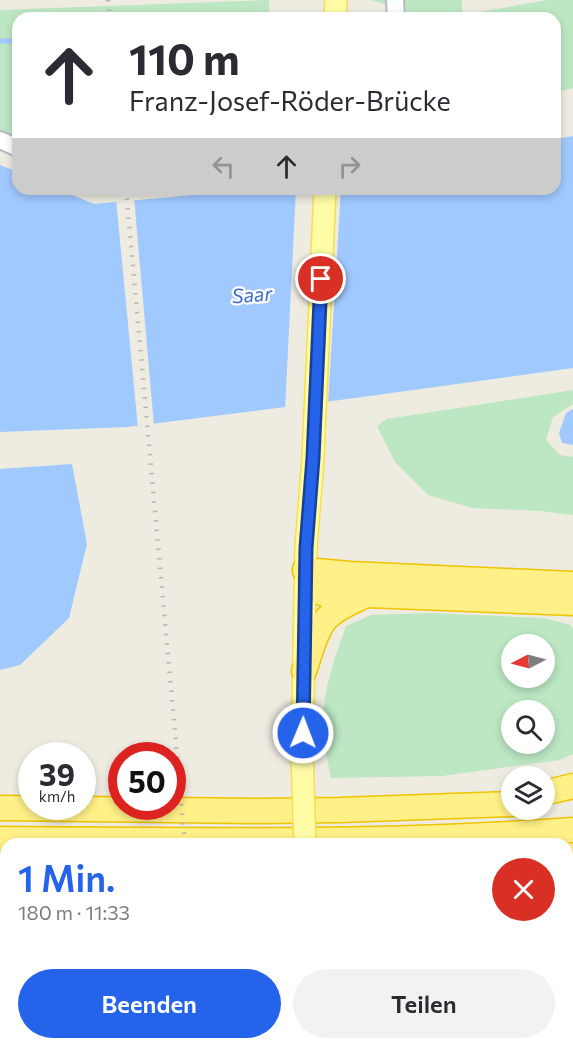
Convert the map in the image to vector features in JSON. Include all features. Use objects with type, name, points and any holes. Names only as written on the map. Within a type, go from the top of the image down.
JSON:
[{"type":"highway","points":[[305,570],[573,584]]},
{"type":"highway","points":[[305,570],[312,585],[322,593],[331,596],[367,595],[573,603]]},
{"type":"highway","points":[[304,671],[325,620],[343,606],[367,595]]},
{"type":"highway","points":[[555,790],[573,786]]},
{"type":"highway","points":[[555,801],[573,800]]},
{"type":"highway","points":[[0,808],[258,811],[501,804]]},
{"type":"highway","points":[[409,838],[573,830]]},
{"type":"highway","points":[[485,836],[496,838]]},
{"type":"main road","points":[[305,838],[302,753],[305,570],[313,458],[325,195]]},
{"type":"green space","points":[[269,0],[269,12],[12,12],[12,145],[0,140],[0,10]]},
{"type":"green space","points":[[371,0],[462,0],[462,12],[408,12]]},
{"type":"green space","points":[[548,0],[573,0],[573,88],[561,91],[561,12],[479,12]]},
{"type":"green space","points":[[573,390],[573,404],[553,417],[546,440],[560,455],[573,457],[573,515],[472,508],[428,495],[395,462],[377,426],[387,419]]},
{"type":"green space","points":[[428,613],[543,618],[568,624],[573,628],[573,754],[560,760],[501,766],[501,768],[442,776],[331,778],[325,750],[324,710],[327,685],[346,626],[371,615]]},
{"type":"water","name":"Saar","points":[[573,136],[573,368],[127,427],[0,432],[0,165],[12,170],[12,195],[72,195],[94,204],[194,195],[561,195],[561,138]]},
{"type":"water","points":[[573,409],[573,445],[562,443],[559,433],[566,413]]},
{"type":"water","points":[[72,464],[87,544],[69,618],[20,665],[0,670],[0,469]]},
{"type":"pier","points":[[296,195],[341,195],[328,404],[285,410]]},
{"type":"pier","points":[[134,197],[154,426],[138,428],[116,199]]},
{"type":"waterway","points":[[0,41],[12,41]]},
{"type":"railway","points":[[108,0],[109,12]]},
{"type":"railway","points":[[127,195],[184,838]]},
{"type":"route","points":[[303,733],[305,570],[313,458],[321,279]]}]
